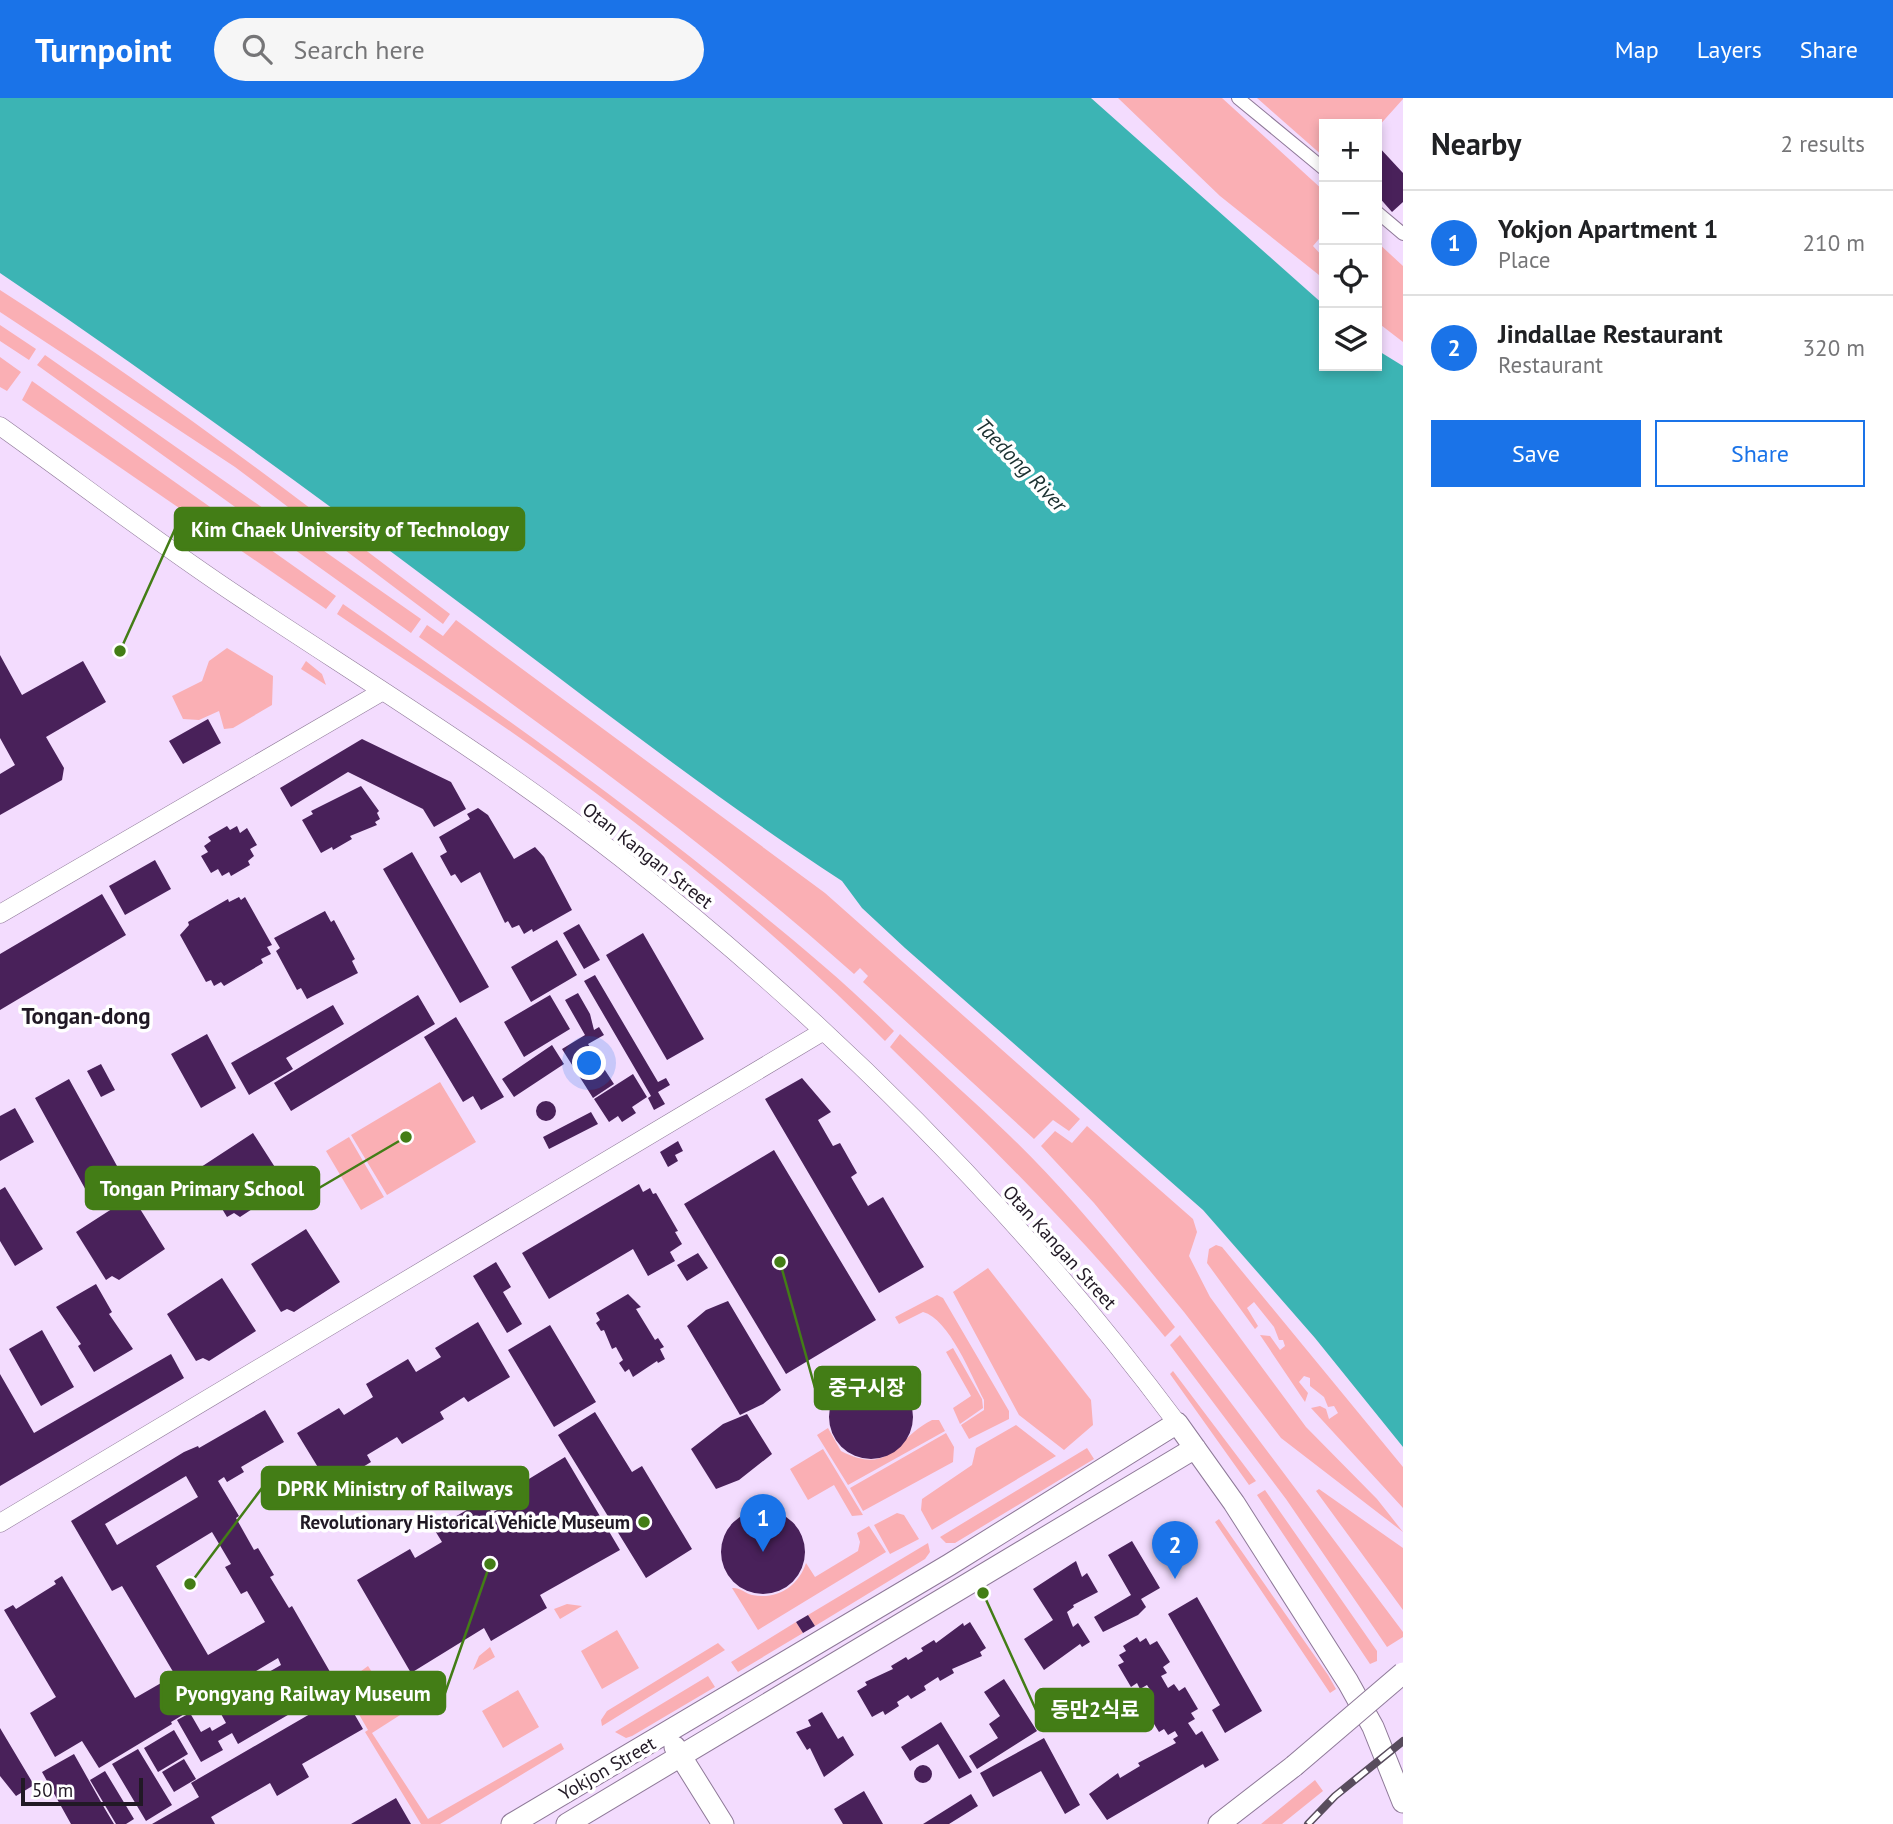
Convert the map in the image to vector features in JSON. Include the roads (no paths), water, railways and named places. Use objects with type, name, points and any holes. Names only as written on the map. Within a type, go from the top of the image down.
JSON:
[{"type":"main road","name":"Otan Kangan Street","points":[[0,426],[236,595],[489,760],[619,856],[768,977],[822,1032],[872,1076],[1061,1274],[1177,1423]]},
{"type":"main road","points":[[0,914],[383,691]]},
{"type":"main road","points":[[0,1523],[822,1032]]},
{"type":"main road","points":[[1177,1423],[1348,1682],[1373,1727],[1403,1802]]},
{"type":"main road","name":"Yokjon Street","points":[[512,1824],[950,1565],[1177,1423]]},
{"type":"main road","name":"Yokjon Street","points":[[567,1824],[1195,1448]]},
{"type":"main road","points":[[1219,1824],[1293,1766],[1403,1673]]},
{"type":"main road","points":[[666,1734],[723,1824]]},
{"type":"street","points":[[1238,98],[1319,165]]},
{"type":"street","points":[[1382,216],[1403,234]]},
{"type":"water","name":"Taedong River","points":[[0,98],[1091,98],[1319,301],[1319,371],[1382,371],[1382,353],[1403,366],[1403,1447],[1315,1338],[1203,1210],[905,948],[862,908],[842,881],[697,780],[232,436],[0,273]]},
{"type":"railway","points":[[1308,1824],[1335,1796],[1403,1741]]},
{"type":"place","name":"Kim Chaek University of Technology","points":[[120,651]]},
{"type":"place","name":"Tongan Primary School","points":[[406,1137]]},
{"type":"place","name":"중구시장","points":[[780,1262]]},
{"type":"place","name":"Revolutionary Historical Vehicle Museum","points":[[644,1522]]},
{"type":"place","name":"Yokjon Apartment 1","points":[[763,1552]]},
{"type":"place","name":"Pyongyang Railway Museum","points":[[490,1564]]},
{"type":"place","name":"Jindallae Restaurant","points":[[1175,1579]]},
{"type":"place","name":"DPRK Ministry of Railways","points":[[190,1584]]},
{"type":"place","name":"동만2식료","points":[[983,1593]]},
{"type":"district","name":"Tongan-dong","points":[[86,1016]]}]
